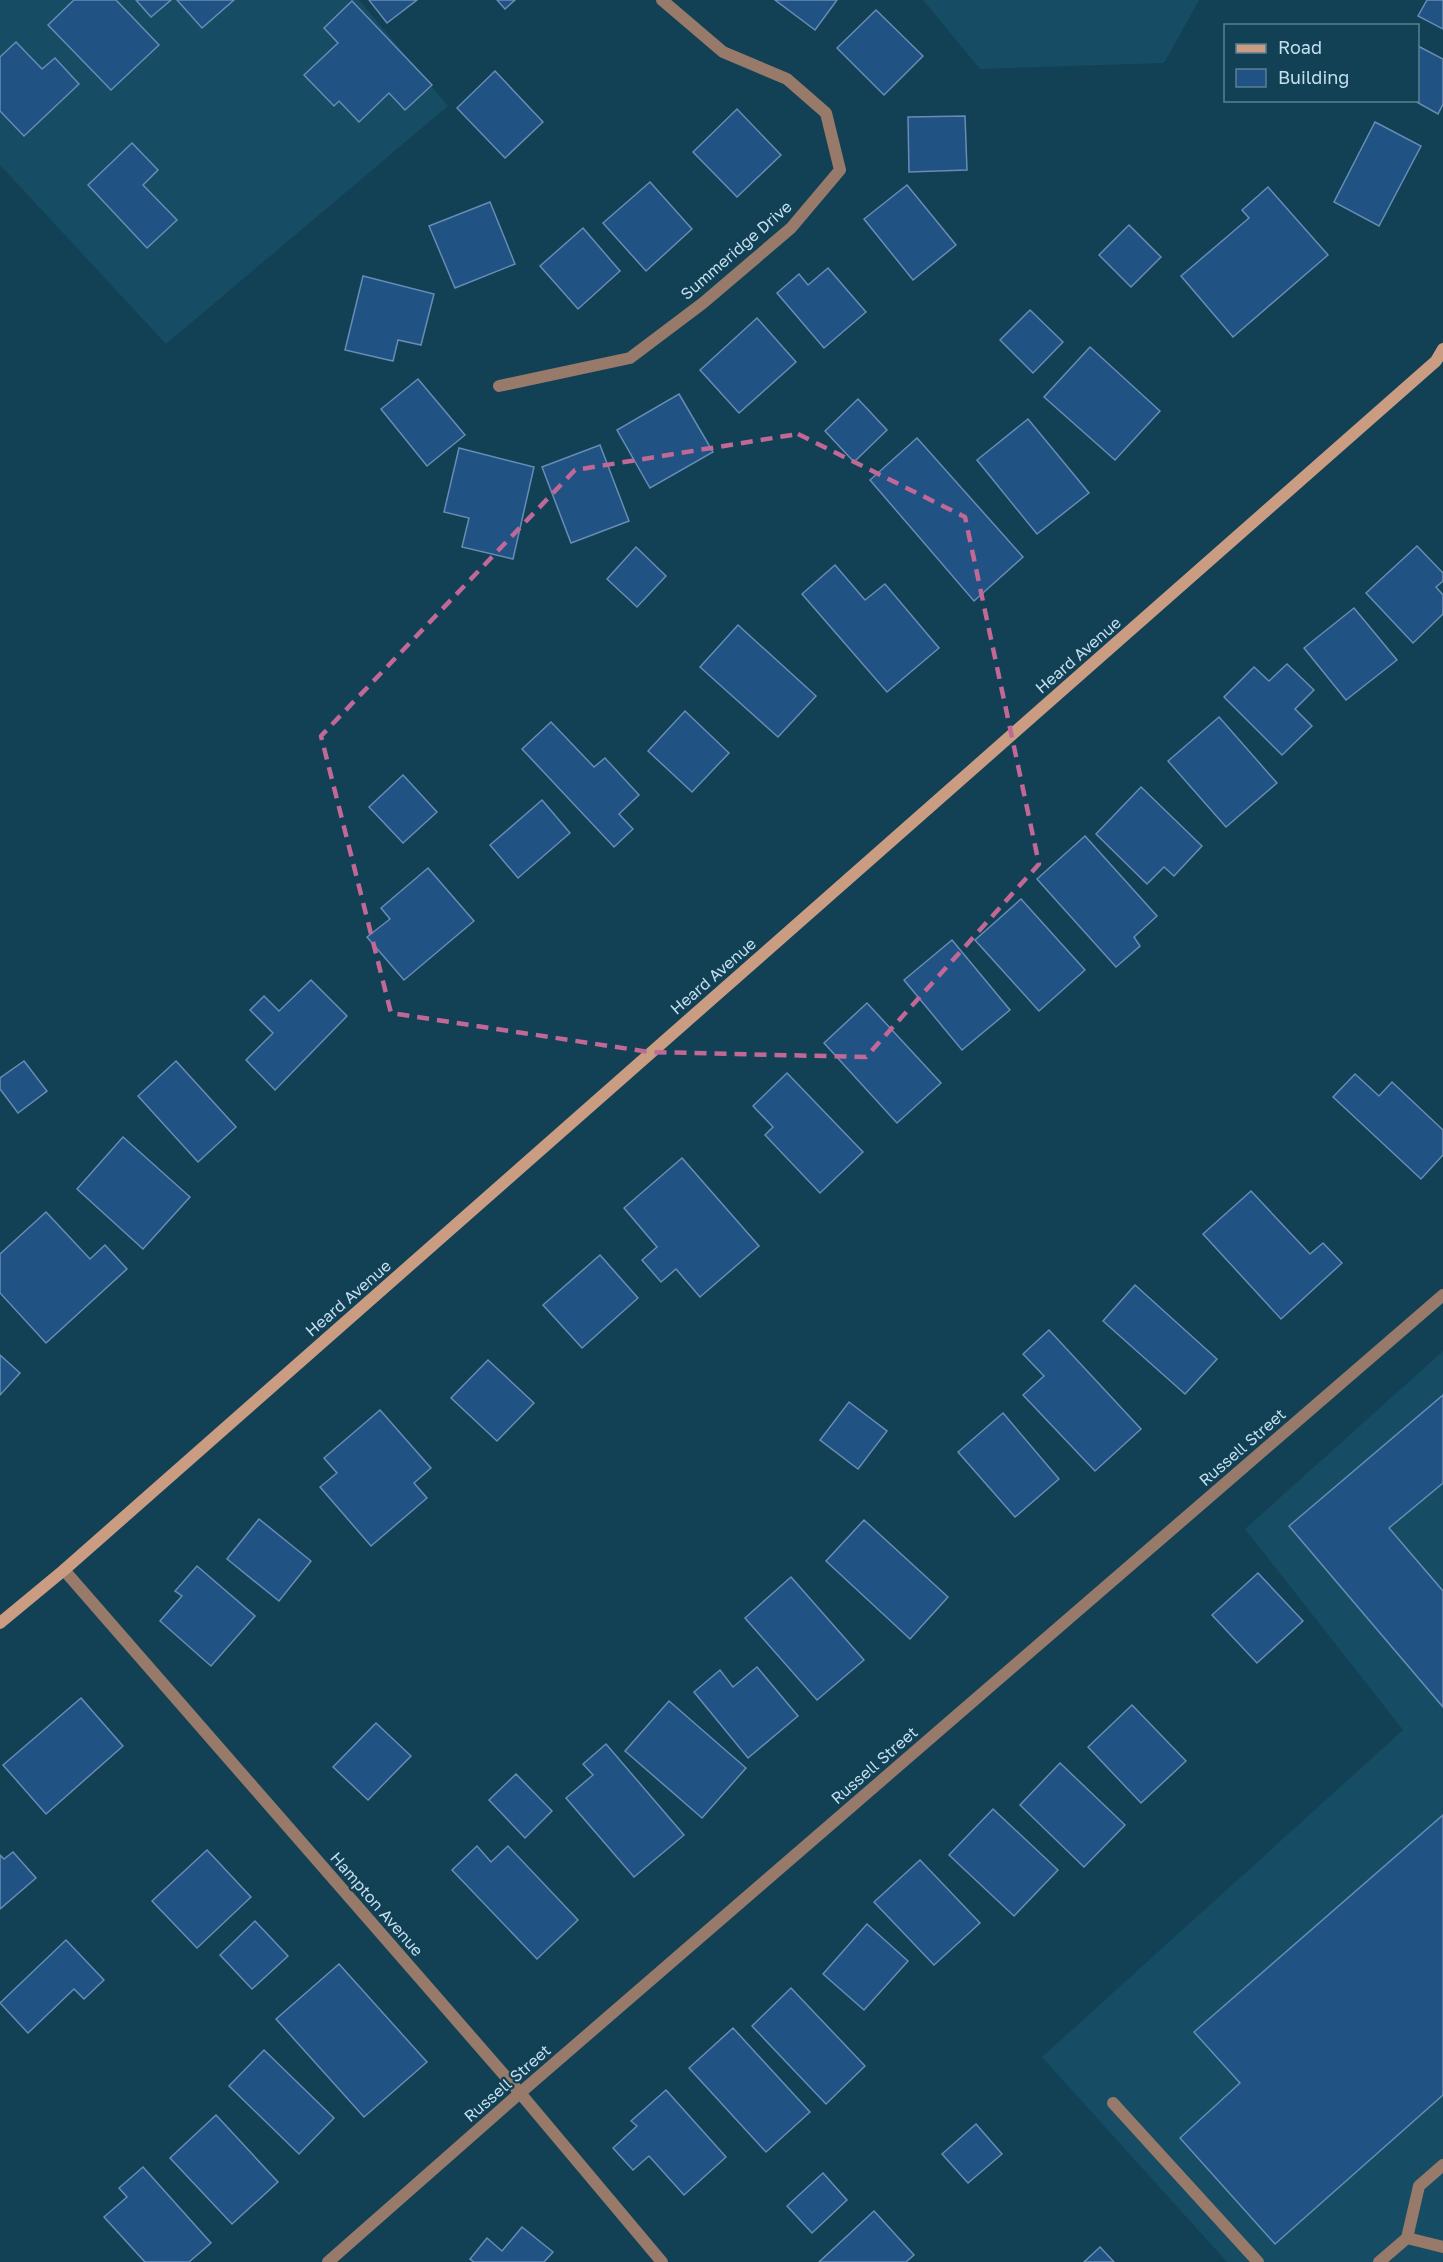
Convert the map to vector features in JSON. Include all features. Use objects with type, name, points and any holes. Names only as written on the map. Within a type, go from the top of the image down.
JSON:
[{"type":"street","name":"Summeridge Drive","points":[[499,386],[630,358],[703,303],[791,228],[840,170],[826,113],[787,78],[723,52],[662,0]]},
{"type":"street","name":"Heard Avenue","points":[[0,1623],[64,1570],[1440,365],[1443,349]]},
{"type":"street","name":"Russell Street","points":[[328,2262],[520,2093],[1443,1295]]},
{"type":"street","name":"Hampton Avenue","points":[[64,1570],[520,2093],[662,2262]]},
{"type":"street","points":[[1113,2103],[1258,2262]]},
{"type":"street","points":[[1379,2262],[1407,2238],[1419,2186],[1443,2165]]},
{"type":"street","points":[[1407,2238],[1443,2247]]},
{"type":"highlighted area","points":[[798,434],[965,517],[1039,864],[866,1057],[649,1052],[391,1013],[321,736],[575,470]]},
{"type":"shaded area","points":[[0,0],[359,0],[448,106],[166,344],[0,165]]},
{"type":"shaded area","points":[[923,0],[1199,0],[1164,63],[980,69]]},
{"type":"shaded area","points":[[1443,1351],[1443,2262],[1227,2262],[1042,2057],[1403,1730],[1245,1529]]},
{"type":"building","points":[[74,0],[116,0],[159,45],[111,90],[48,25]]},
{"type":"building","points":[[136,0],[171,0],[151,17]]},
{"type":"building","points":[[177,0],[234,0],[202,28]]},
{"type":"building","points":[[369,0],[417,0],[387,23]]},
{"type":"building","points":[[497,0],[515,0],[505,9]]},
{"type":"building","points":[[775,0],[837,0],[815,30]]},
{"type":"building","points":[[1427,0],[1443,0],[1443,29],[1418,16]]},
{"type":"building","points":[[352,1],[432,85],[405,110],[389,93],[359,122],[339,101],[334,106],[304,75],[338,43],[324,28]]},
{"type":"building","points":[[876,10],[923,56],[884,95],[837,48]]},
{"type":"building","points":[[16,42],[42,69],[55,58],[79,84],[24,136],[0,111],[0,57]]},
{"type":"building","points":[[1419,47],[1443,59],[1443,104],[1438,114],[1417,102],[1419,102]]},
{"type":"building","points":[[495,71],[543,122],[505,158],[457,108]]},
{"type":"building","points":[[737,109],[781,155],[737,197],[693,152]]},
{"type":"building","points":[[965,116],[967,170],[909,172],[908,117]]},
{"type":"building","points":[[1375,122],[1421,146],[1379,226],[1334,202]]},
{"type":"building","points":[[132,143],[158,170],[143,185],[177,220],[147,248],[88,185]]},
{"type":"building","points":[[650,182],[692,229],[646,271],[603,223]]},
{"type":"building","points":[[907,185],[956,245],[913,280],[864,219]]},
{"type":"building","points":[[1268,187],[1328,255],[1233,337],[1181,276],[1249,218],[1242,210]]},
{"type":"building","points":[[490,202],[515,264],[455,288],[429,226]]},
{"type":"building","points":[[1129,225],[1161,257],[1131,287],[1099,255]]},
{"type":"building","points":[[583,228],[620,271],[578,309],[540,266]]},
{"type":"building","points":[[828,268],[866,312],[824,348],[777,293],[799,274],[808,285]]},
{"type":"building","points":[[363,276],[434,294],[421,345],[398,340],[393,361],[345,350]]},
{"type":"building","points":[[1030,310],[1063,342],[1033,373],[1000,340]]},
{"type":"building","points":[[757,318],[796,362],[739,413],[700,370]]},
{"type":"building","points":[[1090,347],[1160,411],[1115,460],[1044,397]]},
{"type":"building","points":[[418,379],[465,435],[427,466],[381,409]]},
{"type":"building","points":[[679,394],[713,452],[650,488],[617,430]]},
{"type":"building","points":[[858,399],[887,430],[854,462],[825,431]]},
{"type":"building","points":[[1028,419],[1089,493],[1037,534],[977,460]]},
{"type":"building","points":[[917,438],[1023,557],[974,601],[870,480]]},
{"type":"building","points":[[600,445],[629,521],[571,543],[542,467]]},
{"type":"building","points":[[459,448],[534,467],[513,559],[462,547],[469,518],[444,512]]},
{"type":"building","points":[[1417,546],[1443,573],[1443,581],[1436,587],[1443,595],[1443,614],[1413,643],[1366,593]]},
{"type":"building","points":[[636,547],[666,576],[637,607],[607,579]]},
{"type":"building","points":[[835,565],[865,600],[885,584],[939,648],[887,692],[802,594]]},
{"type":"building","points":[[1354,608],[1397,660],[1346,700],[1304,648]]},
{"type":"building","points":[[738,625],[816,696],[778,737],[700,667]]},
{"type":"building","points":[[1287,664],[1314,690],[1295,709],[1312,726],[1282,755],[1224,697],[1254,667],[1269,681]]},
{"type":"building","points":[[685,711],[729,753],[692,792],[648,751]]},
{"type":"building","points":[[1219,717],[1277,783],[1226,827],[1168,761]]},
{"type":"building","points":[[551,722],[594,767],[605,758],[639,795],[619,814],[633,829],[614,847],[522,749]]},
{"type":"building","points":[[403,775],[437,812],[403,843],[369,807]]},
{"type":"building","points":[[1141,787],[1202,846],[1174,876],[1164,867],[1147,884],[1096,834]]},
{"type":"building","points":[[542,800],[570,833],[518,878],[490,845]]},
{"type":"building","points":[[1085,836],[1157,916],[1134,937],[1140,946],[1116,967],[1037,879]]},
{"type":"building","points":[[428,868],[474,921],[404,980],[367,937],[390,919],[381,908]]},
{"type":"building","points":[[1021,899],[1085,970],[1039,1011],[975,940]]},
{"type":"building","points":[[952,940],[1010,1010],[962,1050],[904,980]]},
{"type":"building","points":[[311,980],[347,1016],[275,1090],[246,1060],[273,1033],[250,1010],[264,996],[279,1011]]},
{"type":"building","points":[[867,1003],[941,1083],[897,1123],[824,1043]]},
{"type":"building","points":[[24,1061],[47,1091],[18,1113],[0,1089],[0,1078]]},
{"type":"building","points":[[176,1061],[236,1127],[198,1162],[138,1096]]},
{"type":"building","points":[[787,1073],[863,1152],[820,1193],[765,1135],[773,1127],[753,1106]]},
{"type":"building","points":[[1355,1074],[1379,1096],[1392,1082],[1443,1130],[1443,1155],[1421,1179],[1333,1097]]},
{"type":"building","points":[[123,1137],[190,1197],[143,1249],[77,1189]]},
{"type":"building","points":[[682,1158],[759,1246],[700,1297],[676,1269],[661,1282],[642,1260],[657,1247],[624,1208]]},
{"type":"building","points":[[1251,1191],[1310,1254],[1323,1243],[1342,1263],[1281,1319],[1203,1234]]},
{"type":"building","points":[[46,1212],[90,1259],[105,1245],[127,1269],[46,1343],[0,1293],[0,1254]]},
{"type":"building","points":[[600,1255],[638,1298],[582,1348],[543,1305]]},
{"type":"building","points":[[1135,1285],[1217,1359],[1185,1394],[1103,1321]]},
{"type":"building","points":[[1049,1330],[1141,1429],[1095,1471],[1023,1395],[1044,1376],[1023,1354]]},
{"type":"building","points":[[0,1355],[20,1373],[0,1395]]},
{"type":"building","points":[[488,1360],[534,1403],[497,1441],[451,1398]]},
{"type":"building","points":[[1443,1395],[1443,1483],[1389,1528],[1443,1591],[1443,1707],[1289,1526]]},
{"type":"building","points":[[849,1402],[887,1431],[858,1469],[820,1440]]},
{"type":"building","points":[[380,1410],[431,1468],[414,1483],[427,1498],[371,1546],[320,1487],[337,1473],[324,1458]]},
{"type":"building","points":[[1003,1413],[1059,1479],[1015,1517],[958,1452]]},
{"type":"building","points":[[259,1519],[311,1561],[279,1601],[227,1559]]},
{"type":"building","points":[[864,1520],[948,1597],[910,1639],[826,1561]]},
{"type":"building","points":[[197,1566],[255,1616],[211,1666],[160,1621],[182,1596],[175,1591]]},
{"type":"building","points":[[1258,1573],[1303,1621],[1257,1663],[1212,1615]]},
{"type":"building","points":[[791,1577],[864,1660],[817,1700],[745,1618]]},
{"type":"building","points":[[757,1667],[798,1716],[748,1758],[694,1692],[720,1670],[733,1687]]},
{"type":"building","points":[[81,1698],[123,1746],[46,1814],[3,1765]]},
{"type":"building","points":[[669,1701],[746,1768],[702,1818],[625,1751]]},
{"type":"building","points":[[1132,1705],[1186,1761],[1141,1803],[1088,1747]]},
{"type":"building","points":[[376,1723],[411,1756],[368,1800],[333,1767]]},
{"type":"building","points":[[606,1744],[684,1835],[634,1877],[566,1798],[593,1775],[583,1764]]},
{"type":"building","points":[[1060,1763],[1125,1825],[1084,1867],[1020,1805]]},
{"type":"building","points":[[516,1774],[552,1811],[525,1838],[489,1800]]},
{"type":"building","points":[[993,1809],[1058,1870],[1014,1916],[949,1855]]},
{"type":"building","points":[[1443,1815],[1443,2095],[1275,2244],[1180,2138],[1240,2083],[1194,2032]]},
{"type":"building","points":[[477,1846],[491,1862],[508,1846],[578,1920],[537,1959],[452,1870]]},
{"type":"building","points":[[207,1850],[251,1897],[197,1948],[152,1901]]},
{"type":"building","points":[[13,1852],[36,1878],[0,1909],[0,1855],[4,1859]]},
{"type":"building","points":[[920,1860],[980,1923],[934,1965],[874,1902]]},
{"type":"building","points":[[255,1921],[288,1956],[252,1989],[220,1955]]},
{"type":"building","points":[[867,1924],[908,1961],[864,2010],[823,1974]]},
{"type":"building","points":[[66,1940],[104,1980],[84,1999],[74,1989],[28,2033],[0,2003]]},
{"type":"building","points":[[339,1964],[427,2062],[364,2117],[276,2019]]},
{"type":"building","points":[[791,1988],[865,2066],[826,2104],[752,2026]]},
{"type":"building","points":[[733,2028],[810,2112],[766,2152],[689,2068]]},
{"type":"building","points":[[264,2050],[334,2118],[299,2154],[229,2086]]},
{"type":"building","points":[[666,2090],[726,2157],[684,2195],[649,2156],[633,2170],[613,2148],[637,2126],[631,2121]]},
{"type":"building","points":[[216,2115],[278,2182],[232,2224],[170,2158]]},
{"type":"building","points":[[976,2124],[1002,2154],[968,2183],[942,2154]]},
{"type":"building","points":[[143,2167],[211,2243],[189,2262],[145,2262],[104,2217],[127,2197],[119,2188]]},
{"type":"building","points":[[823,2173],[847,2200],[812,2233],[787,2206]]},
{"type":"building","points":[[874,2211],[914,2255],[906,2262],[819,2262]]},
{"type":"building","points":[[522,2227],[553,2252],[544,2262],[474,2262],[470,2259],[487,2238],[502,2251]]},
{"type":"building","points":[[1100,2247],[1114,2262],[1084,2262]]}]
